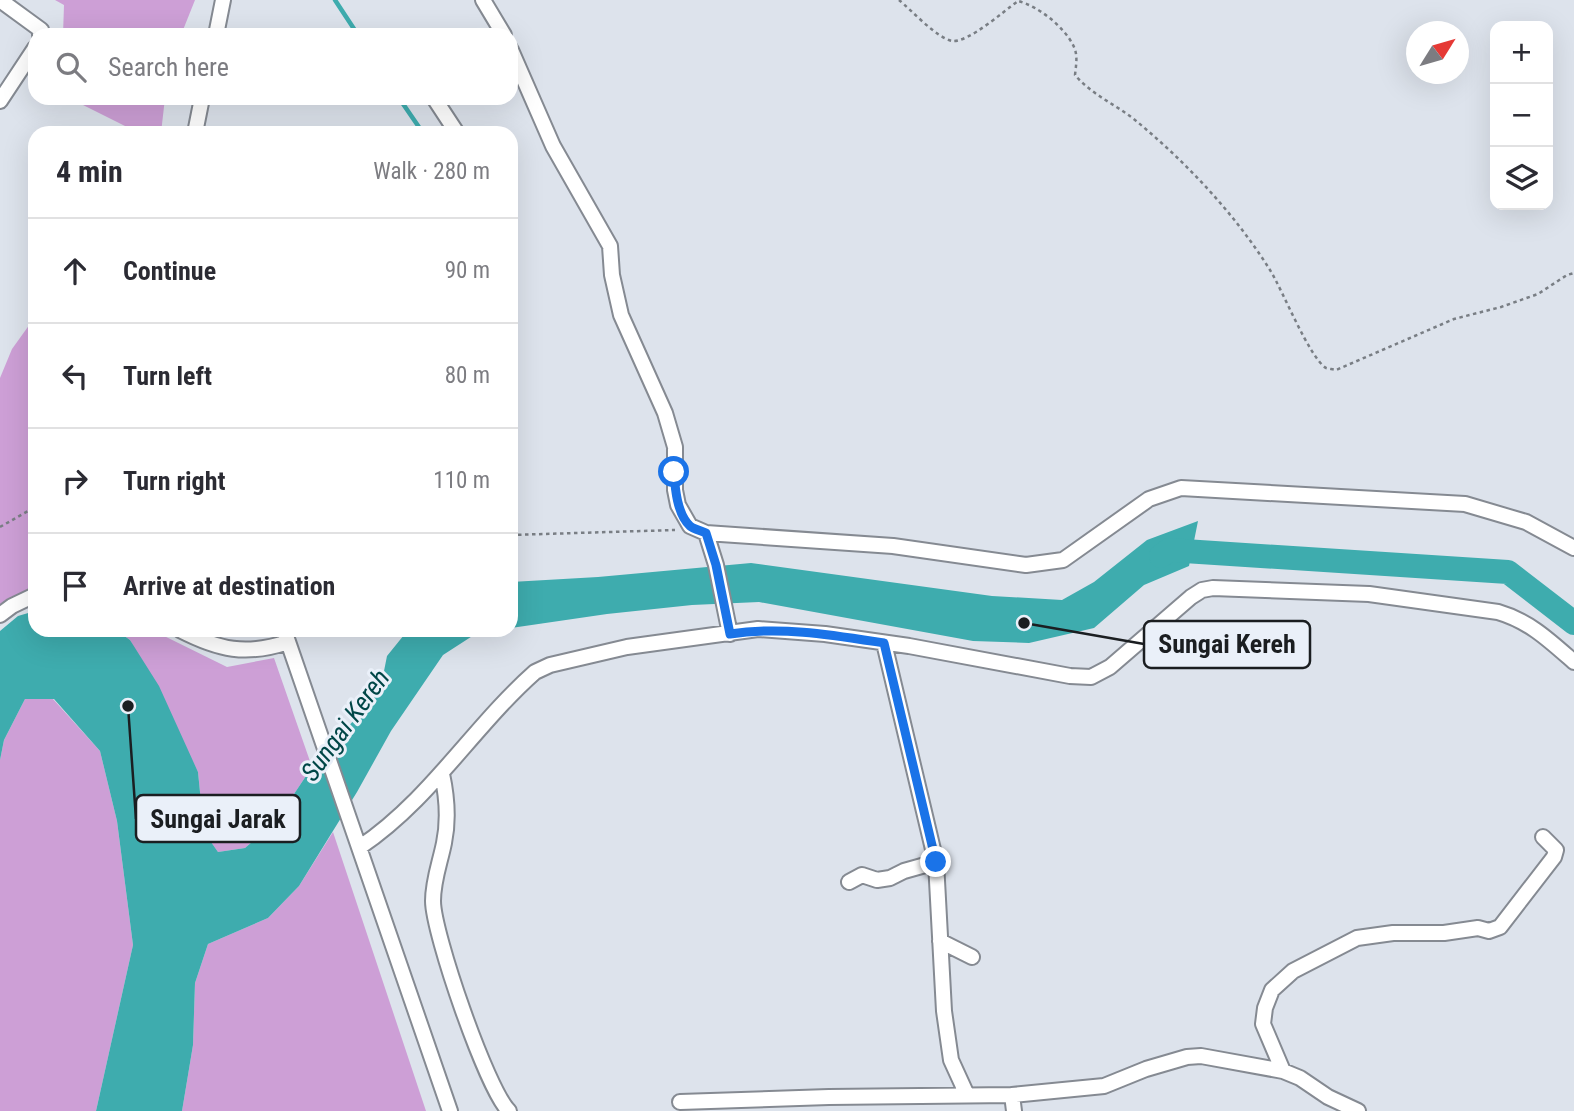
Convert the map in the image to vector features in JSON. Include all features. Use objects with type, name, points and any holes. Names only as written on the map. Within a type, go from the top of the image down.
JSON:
[{"type":"street","points":[[217,28],[223,0]]},
{"type":"street","points":[[483,0],[497,28]]},
{"type":"street","points":[[0,1],[39,28]]},
{"type":"street","points":[[0,101],[28,59]]},
{"type":"street","points":[[518,66],[553,146],[610,246],[612,275],[621,315],[665,412],[675,447],[675,490],[678,505],[690,526],[706,533],[892,546],[1026,565],[1063,560],[1149,499],[1181,488],[1465,504],[1527,522],[1574,548]]},
{"type":"street","points":[[196,126],[201,105]]},
{"type":"street","points":[[439,105],[452,126]]},
{"type":"street","points":[[706,533],[716,565],[729,629]]},
{"type":"street","points":[[358,842],[386,829],[442,774],[463,747],[535,671],[627,647],[729,629],[825,634],[1070,676],[1091,677],[1110,667],[1202,590],[1213,588],[1369,594],[1517,617],[1533,626],[1574,662]]},
{"type":"street","points":[[0,615],[28,598]]},
{"type":"street","points":[[194,637],[238,651],[271,648],[285,637]]},
{"type":"street","points":[[286,637],[450,1111]]},
{"type":"street","points":[[884,643],[936,862],[944,1010],[951,1060],[967,1095]]},
{"type":"street","points":[[442,774],[447,796],[447,824],[434,884],[433,905],[437,927],[476,1044],[509,1111]]},
{"type":"street","points":[[1283,1071],[1263,1024],[1265,1008],[1272,990],[1293,971],[1357,938],[1393,933],[1444,933],[1478,928],[1489,931],[1500,927],[1554,857],[1556,850],[1543,837]]},
{"type":"street","points":[[849,882],[863,875],[877,880],[890,878],[936,862]]},
{"type":"street","points":[[940,941],[972,957]]},
{"type":"street","points":[[680,1102],[1012,1095],[1104,1086],[1146,1069],[1186,1057],[1201,1056],[1283,1071],[1358,1111]]},
{"type":"street","points":[[1012,1095],[1014,1111]]},
{"type":"path","points":[[899,0],[936,32],[951,41],[965,39],[1018,1],[1030,4],[1058,27],[1073,46],[1077,59],[1075,75],[1087,89],[1133,119],[1184,163],[1246,235],[1270,271],[1309,347],[1326,368],[1336,370],[1454,318],[1501,307],[1538,294],[1574,273]]},
{"type":"path","points":[[0,527],[28,511]]},
{"type":"path","points":[[518,534],[670,532],[690,526]]},
{"type":"shaded area","points":[[55,0],[195,0],[184,28],[63,28],[64,5]]},
{"type":"shaded area","points":[[83,105],[164,105],[162,126],[125,126]]},
{"type":"shaded area","points":[[28,327],[28,590],[0,605],[0,378],[12,349]]},
{"type":"shaded area","points":[[126,637],[166,637],[227,667],[274,658],[312,767],[276,821],[245,848],[218,852],[204,832],[198,772],[130,640]]},
{"type":"shaded area","points":[[25,699],[53,699],[100,751],[117,821],[133,945],[96,1111],[0,1111],[0,760],[4,740]]},
{"type":"shaded area","points":[[333,832],[426,1111],[182,1111],[193,1045],[195,983],[208,944],[268,918],[299,886]]},
{"type":"water","points":[[1198,521],[1189,566],[1144,585],[1094,628],[1029,643],[973,641],[759,602],[692,605],[518,627],[518,582],[751,563],[992,596],[1062,600],[1094,582],[1147,540]]},
{"type":"water","points":[[28,613],[28,637],[126,637],[130,640],[159,686],[198,772],[204,832],[218,852],[245,848],[276,821],[312,767],[380,691],[387,656],[402,637],[471,637],[443,655],[391,731],[299,886],[268,918],[208,944],[195,983],[193,1045],[182,1111],[96,1111],[133,945],[117,821],[100,751],[54,699],[25,699],[4,740],[0,760],[0,631],[18,616]]},
{"type":"waterway","points":[[335,0],[353,28]]},
{"type":"waterway","points":[[404,105],[418,126]]},
{"type":"waterway","name":"Sungai Kereh","points":[[1161,556],[1169,550],[1508,572],[1574,623]]},
{"type":"place","name":"Sungai Kereh","points":[[1024,623]]},
{"type":"place","name":"Sungai Jarak","points":[[128,706]]},
{"type":"route","points":[[674,472],[678,505],[690,526],[706,533],[716,565],[730,634],[758,629],[825,634],[884,643],[936,862]]}]
